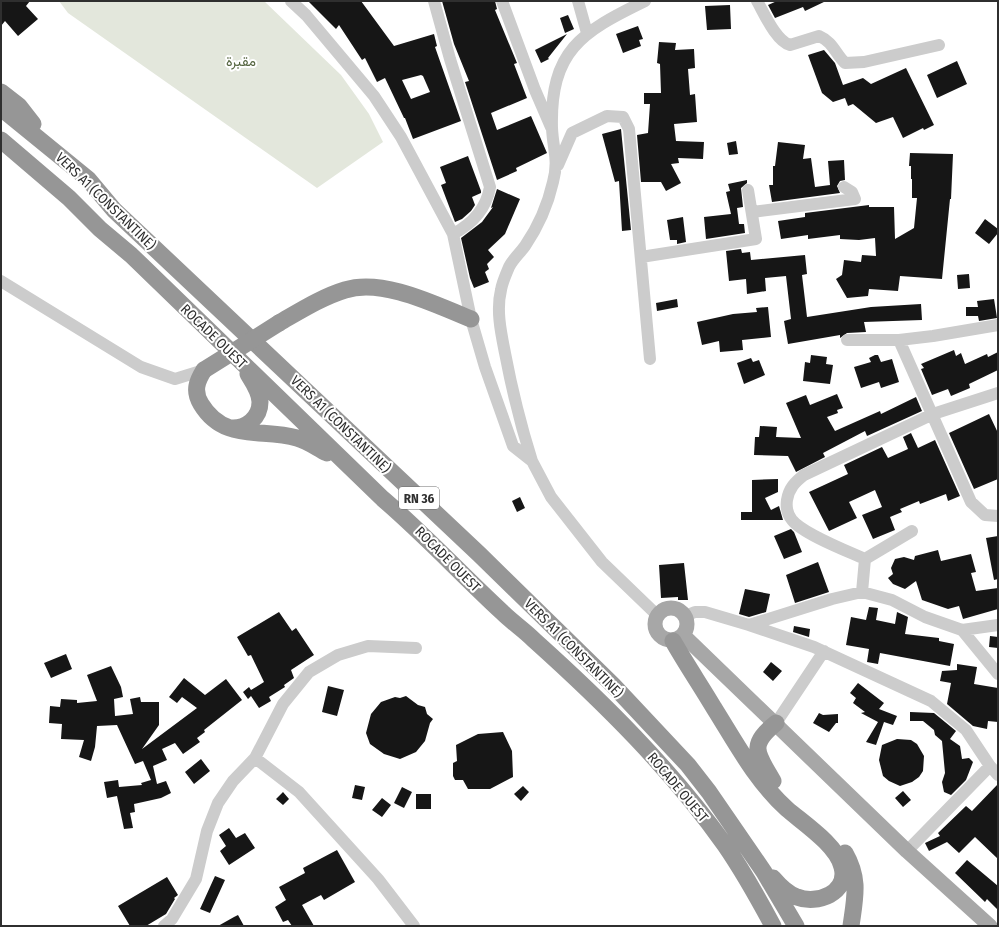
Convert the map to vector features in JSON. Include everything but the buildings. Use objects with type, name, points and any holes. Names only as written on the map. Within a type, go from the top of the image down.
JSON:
[{"type":"highway","points":[[1,92],[19,106],[56,152]]},
{"type":"highway","name":"VERS A1 (CONSTANTINE)","points":[[1,108],[88,179],[114,210],[480,554],[613,685],[688,765],[714,798],[754,857],[796,926]]},
{"type":"highway","name":"ROCADE OUEST","points":[[1,140],[69,198],[100,229],[131,255],[239,361],[353,468],[502,613],[534,639],[656,759],[678,784],[726,846],[755,892],[773,926]]},
{"type":"highway","points":[[353,468],[298,438],[281,434],[236,431],[225,427],[208,414],[197,397],[197,382],[204,370],[278,323],[346,289],[374,287],[405,293],[471,320]]},
{"type":"highway","points":[[225,427],[242,428],[250,423],[258,414],[260,402],[257,388],[239,361]]},
{"type":"highway","points":[[678,638],[693,675],[759,779],[778,801],[818,835],[837,856],[842,868],[840,885],[827,897],[806,899],[797,897],[776,882],[754,857]]},
{"type":"highway","points":[[776,723],[760,737],[758,750],[772,781],[781,793],[798,811],[833,838],[849,859],[852,866],[856,889],[851,926]]},
{"type":"highway","points":[[759,779],[781,793]]},
{"type":"main road","points":[[678,638],[687,626],[685,616],[677,609],[672,608],[661,611],[657,614],[654,625],[655,631],[662,639],[678,638],[776,723],[907,851],[990,926]]},
{"type":"street","points":[[291,1],[306,15],[374,96],[401,137],[453,234],[471,320],[485,368],[513,446],[532,461]]},
{"type":"street","points":[[434,1],[450,60],[490,187],[489,194],[476,218],[469,225],[453,234]]},
{"type":"street","points":[[502,1],[535,90],[552,129]]},
{"type":"street","points":[[578,1],[587,33]]},
{"type":"street","points":[[557,167],[552,129],[555,84],[560,67],[568,54],[587,33],[612,17],[645,1]]},
{"type":"street","points":[[757,1],[772,27],[785,44],[790,45],[819,36],[832,44],[840,58],[845,63],[864,62],[939,45]]},
{"type":"street","points":[[650,359],[629,129],[623,117],[607,116],[572,133],[557,167],[551,192],[540,219],[526,245],[509,266],[500,290],[500,324],[523,433],[532,461],[551,497],[580,536],[602,562],[657,614]]},
{"type":"street","points":[[752,212],[855,199],[852,192],[844,187]]},
{"type":"street","points":[[641,257],[756,239],[748,190]]},
{"type":"street","points":[[1,281],[141,366],[175,379],[190,387],[197,397]]},
{"type":"street","points":[[847,340],[899,340],[998,325]]},
{"type":"street","points":[[899,340],[971,502],[984,515],[998,516]]},
{"type":"street","points":[[175,379],[204,370]]},
{"type":"street","points":[[865,559],[810,533],[795,524],[787,512],[786,504],[791,488],[804,475],[933,414],[998,393]]},
{"type":"street","points":[[865,559],[912,531]]},
{"type":"street","points":[[862,592],[865,559]]},
{"type":"street","points":[[749,625],[832,599],[862,592],[892,600],[925,617],[962,630],[998,625]]},
{"type":"street","points":[[685,616],[695,612],[705,612],[749,625],[824,652],[931,701],[966,730],[994,770],[907,851]]},
{"type":"street","points":[[982,628],[998,631]]},
{"type":"street","points":[[962,630],[998,674]]},
{"type":"street","points":[[164,926],[172,919],[196,879],[207,831],[218,803],[233,781],[255,758],[283,704],[309,672],[338,655],[368,646],[416,648]]},
{"type":"street","points":[[776,723],[824,652]]},
{"type":"street","points":[[255,758],[299,792],[378,878],[414,926]]},
{"type":"green space","name":"مقبرة","points":[[59,1],[264,1],[341,75],[369,114],[383,142],[317,188],[68,13]]}]
